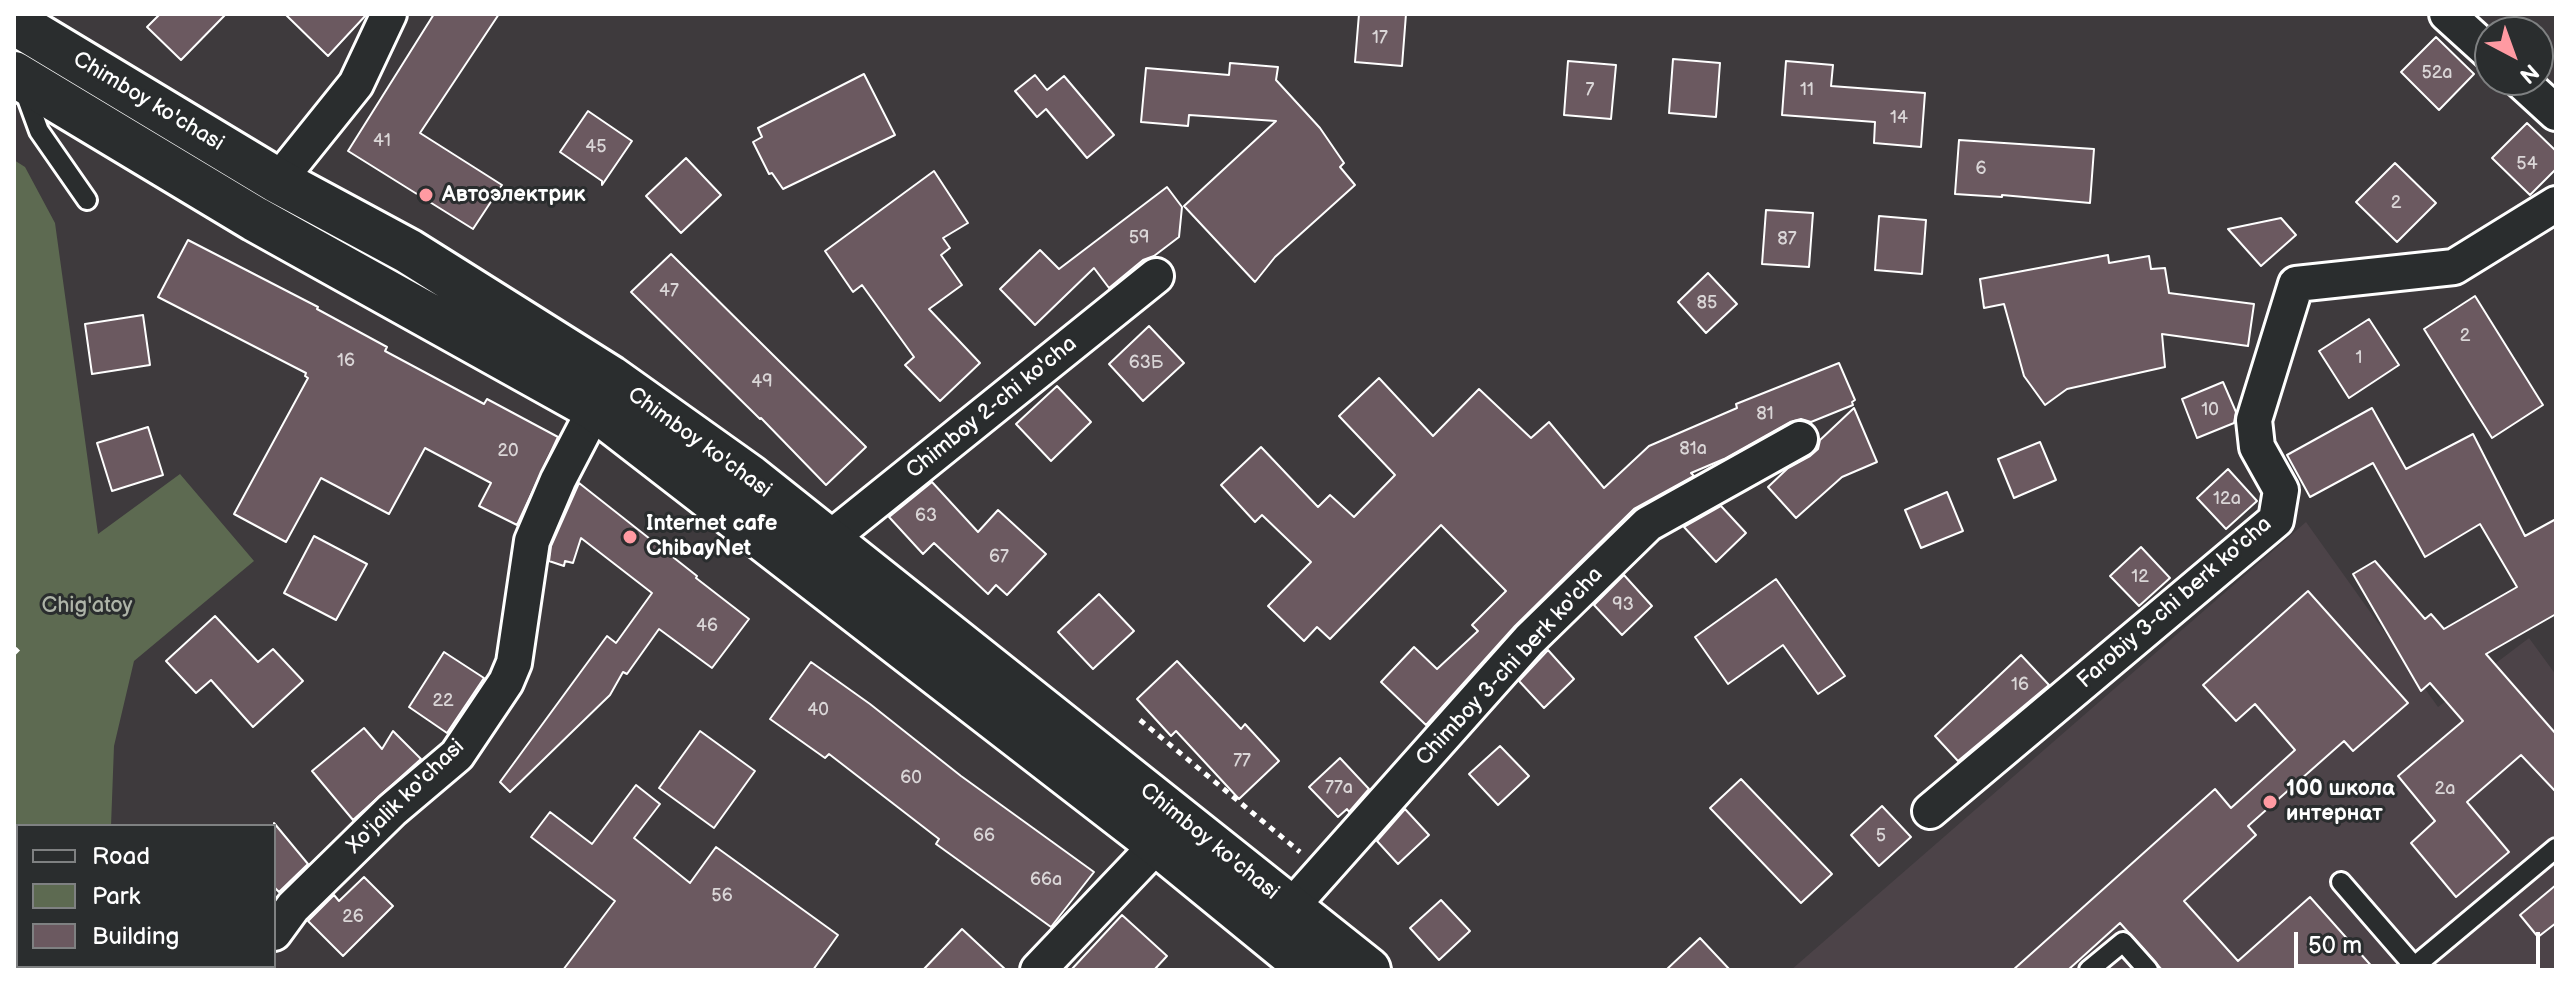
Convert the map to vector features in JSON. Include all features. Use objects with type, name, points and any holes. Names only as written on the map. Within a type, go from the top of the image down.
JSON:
[{"type":"main road","name":"Chimboy ko'chasi","points":[[14,22],[278,181],[408,251],[603,394],[1170,831],[1291,907],[1368,970]]},
{"type":"main road","name":"Chimboy ko'chasi","points":[[16,75],[255,219],[603,394],[749,477],[828,540],[1170,831],[1312,970]]},
{"type":"street","points":[[278,181],[356,84],[389,14]]},
{"type":"street","points":[[2447,14],[2474,38]]},
{"type":"street","points":[[2537,96],[2556,113]]},
{"type":"street","name":"Farobiy 3-chi berk ko'cha","points":[[1930,811],[2276,520],[2281,490],[2257,447],[2254,420],[2296,284],[2454,267],[2556,204]]},
{"type":"street","name":"Chimboy 2-chi ko'cha","points":[[828,540],[1156,276]]},
{"type":"street","name":"Xo'jalik ko'chasi","points":[[276,930],[293,907],[392,810],[457,755],[506,682],[514,663],[532,541],[558,480],[603,394]]},
{"type":"street","name":"Chimboy 3-chi berk ko'cha","points":[[1291,907],[1529,640],[1648,524],[1800,439]]},
{"type":"street","points":[[1038,970],[1170,831]]},
{"type":"lane","points":[[16,75],[39,131],[87,200]]},
{"type":"lane","points":[[2341,882],[2412,968],[2556,848]]},
{"type":"lane","points":[[2089,970],[2123,942],[2148,970]]},
{"type":"path","points":[[14,653],[20,647]]},
{"type":"path","points":[[1140,720],[1323,871]]},
{"type":"shaded area","name":"100 школа интернат","points":[[2306,522],[2438,707],[2529,638],[2556,675],[2556,970],[1791,970]]},
{"type":"green space","name":"Chig'atoy","points":[[14,160],[25,167],[55,223],[98,534],[180,474],[254,561],[134,661],[114,746],[111,824],[16,824],[16,968],[105,970],[14,970]]},
{"type":"building","points":[[160,14],[226,14],[181,60],[147,27]]},
{"type":"building","points":[[285,14],[367,14],[328,56]]},
{"type":"building","points":[[434,14],[499,14],[420,133],[502,185],[473,229],[348,151]]},
{"type":"building","points":[[1359,14],[1406,14],[1402,66],[1355,62]]},
{"type":"building","points":[[2436,37],[2474,74],[2439,110],[2401,72]]},
{"type":"building","points":[[1673,59],[1720,63],[1716,117],[1669,113]]},
{"type":"building","points":[[1568,61],[1616,65],[1611,119],[1564,115]]},
{"type":"building","points":[[1786,61],[1833,65],[1831,86],[1925,93],[1921,147],[1874,143],[1875,122],[1782,115]]},
{"type":"building","points":[[1230,63],[1278,67],[1276,80],[1320,128],[1344,163],[1340,167],[1355,185],[1275,257],[1255,282],[1184,206],[1276,121],[1189,115],[1188,126],[1141,122],[1146,68],[1229,75]]},
{"type":"building","points":[[864,74],[895,135],[783,189],[772,173],[769,174],[753,142],[762,137],[758,128]]},
{"type":"building","points":[[1035,75],[1047,90],[1064,76],[1114,135],[1087,158],[1046,109],[1037,117],[1015,91]]},
{"type":"building","points":[[588,111],[632,141],[602,185],[602,181],[560,152]]},
{"type":"building","points":[[2527,123],[2556,151],[2556,169],[2530,195],[2492,158]]},
{"type":"building","points":[[1959,140],[2094,149],[2090,203],[1955,194]]},
{"type":"building","points":[[686,158],[721,195],[681,233],[646,196]]},
{"type":"building","points":[[2395,163],[2436,203],[2397,242],[2356,202]]},
{"type":"building","points":[[934,171],[968,223],[943,238],[950,248],[941,255],[962,285],[929,309],[980,363],[940,401],[905,365],[914,357],[862,285],[853,292],[825,251]]},
{"type":"building","points":[[1167,187],[1182,207],[1179,237],[1154,256],[1143,260],[1109,288],[1094,268],[1035,325],[1000,289],[1040,250],[1059,269]]},
{"type":"building","points":[[1766,210],[1813,213],[1809,267],[1762,264]]},
{"type":"building","points":[[1879,216],[1926,220],[1922,274],[1875,270]]},
{"type":"building","points":[[2281,218],[2296,235],[2261,266],[2228,229]]},
{"type":"building","points":[[188,240],[318,307],[387,347],[385,351],[484,404],[487,399],[558,437],[517,525],[479,506],[491,483],[425,448],[389,514],[321,478],[286,542],[234,514],[308,378],[306,373],[158,297]]},
{"type":"building","points":[[671,254],[866,447],[826,485],[631,292]]},
{"type":"building","points":[[2108,255],[2109,263],[2149,256],[2151,269],[2165,268],[2169,293],[2254,304],[2248,346],[2162,334],[2165,367],[2067,389],[2045,405],[2024,376],[2004,304],[1984,308],[1980,279]]},
{"type":"building","points":[[1708,273],[1737,304],[1706,333],[1678,302]]},
{"type":"building","points":[[2475,296],[2543,405],[2492,438],[2424,329]]},
{"type":"building","points":[[143,315],[150,365],[92,374],[85,324]]},
{"type":"building","points":[[2369,319],[2399,365],[2349,398],[2319,351]]},
{"type":"building","points":[[1149,326],[1184,363],[1143,401],[1109,364]]},
{"type":"building","points":[[1839,363],[1855,400],[1853,405],[1811,422],[1801,419],[1790,422],[1724,459],[1691,473],[1694,476],[1634,509],[1515,626],[1426,725],[1381,682],[1414,647],[1437,669],[1478,631],[1472,625],[1506,591],[1441,525],[1330,639],[1317,627],[1304,641],[1268,606],[1311,562],[1262,515],[1255,522],[1221,485],[1261,447],[1318,507],[1330,495],[1354,517],[1395,475],[1339,416],[1379,378],[1433,436],[1479,389],[1531,438],[1549,422],[1604,488],[1649,446],[1737,408],[1736,404]]},
{"type":"building","points":[[2223,382],[2236,412],[2234,423],[2197,438],[2182,399]]},
{"type":"building","points":[[1057,386],[1091,422],[1051,461],[1016,424]]},
{"type":"building","points":[[1854,408],[1877,462],[1842,477],[1796,518],[1768,487],[1788,468],[1818,449],[1820,440]]},
{"type":"building","points":[[2372,408],[2406,469],[2473,434],[2525,536],[2556,519],[2556,614],[2486,654],[2556,734],[2556,792],[2521,755],[2467,802],[2509,852],[2456,897],[2411,843],[2435,821],[2398,776],[2463,721],[2430,683],[2421,691],[2353,574],[2375,561],[2425,619],[2431,614],[2444,629],[2517,587],[2480,524],[2425,557],[2373,463],[2310,497],[2287,455]]},
{"type":"building","points":[[148,427],[163,475],[112,491],[97,443]]},
{"type":"building","points":[[2040,442],[2056,480],[2014,498],[1998,459]]},
{"type":"building","points":[[2228,469],[2257,501],[2226,529],[2197,498]]},
{"type":"building","points":[[932,482],[978,532],[998,510],[1046,554],[1007,595],[996,585],[988,594],[934,543],[923,554],[889,517]]},
{"type":"building","points":[[579,483],[749,619],[712,668],[659,629],[627,674],[623,672],[610,695],[510,792],[500,782],[607,636],[616,643],[652,593],[581,538],[573,563],[565,561],[564,566],[549,561],[551,546]]},
{"type":"building","points":[[1947,492],[1963,531],[1921,548],[1905,510]]},
{"type":"building","points":[[1721,506],[1746,533],[1716,562],[1684,527]]},
{"type":"building","points":[[314,536],[367,564],[336,620],[284,593]]},
{"type":"building","points":[[2141,547],[2170,578],[2139,606],[2110,576]]},
{"type":"building","points":[[1624,575],[1652,606],[1622,635],[1594,605]]},
{"type":"building","points":[[1776,579],[1845,676],[1818,694],[1783,645],[1728,684],[1695,637]]},
{"type":"building","points":[[2308,591],[2408,703],[2353,751],[2344,741],[2248,826],[2256,835],[2184,901],[2238,961],[2310,897],[2375,970],[2162,970],[2120,923],[2068,970],[2013,970],[2215,789],[2231,808],[2295,750],[2255,704],[2236,721],[2203,685]]},
{"type":"building","points":[[1099,594],[1134,631],[1093,669],[1058,632]]},
{"type":"building","points":[[215,616],[258,662],[273,649],[303,681],[253,727],[211,680],[196,693],[166,661]]},
{"type":"building","points":[[1548,650],[1574,679],[1544,708],[1519,681]]},
{"type":"building","points":[[444,652],[484,678],[447,733],[409,707]]},
{"type":"building","points":[[2021,655],[2049,685],[1958,761],[1935,736]]},
{"type":"building","points":[[1177,661],[1241,729],[1245,724],[1279,761],[1239,799],[1176,731],[1171,736],[1137,699]]},
{"type":"building","points":[[811,662],[1094,872],[1051,927],[936,844],[939,839],[829,754],[825,758],[770,719]]},
{"type":"building","points":[[364,728],[382,749],[393,731],[421,759],[353,820],[312,771]]},
{"type":"building","points":[[700,731],[755,771],[714,828],[659,788]]},
{"type":"building","points":[[1500,746],[1529,776],[1498,805],[1469,774]]},
{"type":"building","points":[[1340,758],[1369,789],[1349,812],[1347,809],[1338,817],[1309,787]]},
{"type":"building","points":[[1741,779],[1832,874],[1801,903],[1710,808]]},
{"type":"building","points":[[636,785],[660,804],[634,838],[690,883],[716,847],[838,935],[813,970],[563,970],[615,901],[531,837],[550,812],[592,844]]},
{"type":"building","points":[[1882,806],[1911,837],[1879,866],[1851,835]]},
{"type":"building","points":[[1405,809],[1429,835],[1398,864],[1377,841]]},
{"type":"building","points":[[276,825],[308,864],[279,892],[276,889]]},
{"type":"building","points":[[364,877],[393,906],[343,956],[308,921],[334,895],[339,901]]},
{"type":"building","points":[[2556,885],[2556,923],[2538,937],[2520,915]]},
{"type":"building","points":[[1441,900],[1470,931],[1439,960],[1410,928]]},
{"type":"building","points":[[1122,915],[1167,956],[1154,970],[1071,970]]},
{"type":"building","points":[[962,929],[1006,970],[923,970]]},
{"type":"building","points":[[1700,938],[1730,970],[1666,970]]},
{"type":"place","name":"Автоэлектрик","points":[[426,195]]},
{"type":"place","name":"Internet cafe ChibayNet","points":[[630,537]]},
{"type":"place","name":"100 школа интернат","points":[[2270,802]]}]
